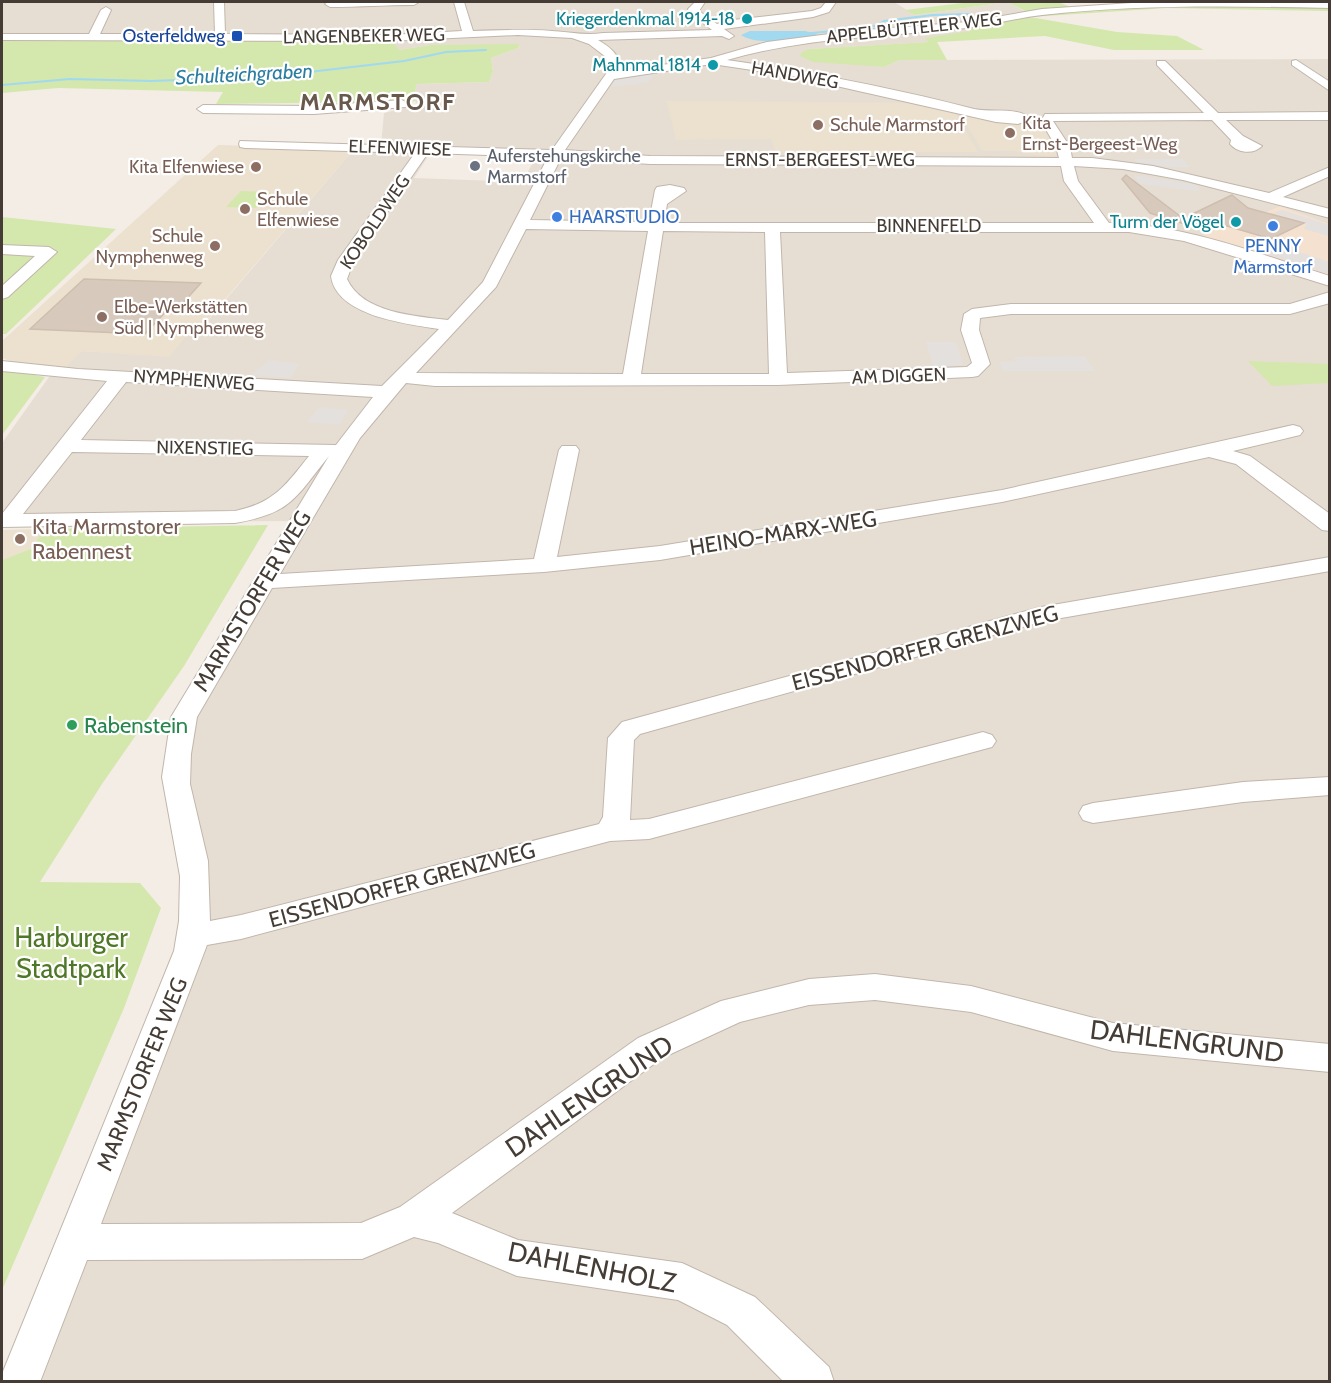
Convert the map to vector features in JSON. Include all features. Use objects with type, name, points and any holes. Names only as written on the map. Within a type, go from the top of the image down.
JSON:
[{"type":"street","points":[[218,38],[220,34],[219,2]]},
{"type":"street","points":[[330,4],[414,2]]},
{"type":"street","points":[[459,2],[468,33]]},
{"type":"street","points":[[700,2],[693,9],[694,12],[750,48]]},
{"type":"street","name":"LANGENBEKER WEG","points":[[2,37],[344,38],[534,33],[572,35],[588,39],[605,36],[721,31],[734,22],[813,14],[825,10],[831,2]]},
{"type":"street","name":"APPELBÜTTELER WEG","points":[[712,61],[750,48],[853,34],[967,25],[1066,10],[1181,2],[1329,4]]},
{"type":"street","points":[[352,15],[366,9],[364,4]]},
{"type":"street","points":[[93,38],[106,10]]},
{"type":"street","points":[[344,38],[348,27],[360,26]]},
{"type":"street","points":[[588,39],[606,50],[616,63],[612,76],[712,61]]},
{"type":"street","points":[[606,50],[621,50]]},
{"type":"street","name":"HANDWEG","points":[[673,55],[792,73],[983,114]]},
{"type":"street","points":[[1161,63],[1238,139]]},
{"type":"street","points":[[1296,63],[1329,88]]},
{"type":"street","name":"MARMSTORFER WEG","points":[[4,520],[235,517],[258,513],[275,506],[287,497],[333,450],[351,436],[387,392],[490,284],[556,154],[612,76]]},
{"type":"street","points":[[203,110],[367,112],[402,104]]},
{"type":"street","name":"ELFENWIESE","points":[[269,110],[251,135],[425,149],[556,154]]},
{"type":"street","points":[[1103,226],[1071,181],[1061,142],[1047,121],[1049,117],[1329,116]]},
{"type":"street","name":"KOBOLDWEG","points":[[425,149],[341,267],[339,280],[342,288],[351,297],[366,306],[405,318],[452,326]]},
{"type":"street","name":"ERNST-BERGEEST-WEG","points":[[556,154],[656,160],[1084,163],[1181,177],[1329,214]]},
{"type":"street","points":[[1269,198],[1329,171]]},
{"type":"street","points":[[631,378],[659,203]]},
{"type":"street","name":"BINNENFELD","points":[[520,224],[654,227],[1103,226],[1186,237],[1329,281]]},
{"type":"street","points":[[771,227],[778,379]]},
{"type":"street","points":[[2,250],[49,252],[2,294]]},
{"type":"street","name":"AM DIGGEN","points":[[401,377],[435,380],[778,379],[972,372],[981,364],[970,330],[972,314],[1011,309],[1290,309],[1303,307],[1329,297]]},
{"type":"street","name":"NYMPHENWEG","points":[[2,366],[78,374],[387,392]]},
{"type":"street","points":[[4,520],[121,376]]},
{"type":"street","name":"HEINO-MARX-WEG","points":[[266,582],[544,565],[660,553],[917,512],[1210,451],[1293,430]]},
{"type":"street","name":"NIXENSTIEG","points":[[66,446],[333,450]]},
{"type":"street","name":"MARMSTORFER WEG","points":[[19,1382],[182,975],[193,936],[196,908],[193,863],[176,779],[181,728],[189,705],[266,582],[333,450]]},
{"type":"street","points":[[544,565],[569,450]]},
{"type":"street","points":[[1210,451],[1243,460],[1329,525]]},
{"type":"street","name":"EISSENDORFER GRENZWEG","points":[[610,831],[617,817],[621,738],[631,728],[1041,614],[1329,564]]},
{"type":"street","name":"EISSENDORFER GRENZWEG","points":[[193,936],[252,924],[610,831],[649,828],[983,741]]},
{"type":"street","points":[[1093,813],[1243,792],[1329,786]]},
{"type":"street","name":"DAHLENGRUND","points":[[75,1242],[362,1240],[413,1219],[650,1048],[733,1010],[810,992],[887,988],[970,999],[1113,1037],[1329,1058]]},
{"type":"street","name":"DAHLENHOLZ","points":[[413,1219],[441,1226],[517,1258],[682,1282],[741,1311],[814,1382]]},
{"type":"shaded area","points":[[2,2],[894,2],[915,15],[1007,2],[1030,14],[968,25],[973,28],[970,31],[958,35],[926,38],[930,42],[809,49],[858,64],[884,67],[900,60],[1329,59],[1329,1381],[19,1381],[190,951],[177,752],[301,521],[2,522],[2,443],[49,377],[82,351],[169,356],[196,324],[205,324],[354,149],[381,145],[384,113],[418,105],[415,101],[416,84],[489,82],[493,71],[491,58],[518,48],[520,45],[430,45],[399,50],[299,40],[2,39]],"holes":[[[439,152],[536,156],[523,182],[414,178],[429,155]]]},
{"type":"shaded area","points":[[656,72],[649,82],[611,87],[615,79],[619,77]]},
{"type":"shaded area","name":"Schule Marmstorf","points":[[667,101],[912,103],[954,111],[978,152],[776,152],[771,139],[676,140]]},
{"type":"shaded area","name":"Kita Ernst-Bergeest-Weg","points":[[960,113],[1010,122],[1042,123],[1059,154],[1047,156],[1011,151],[982,151]]},
{"type":"shaded area","points":[[218,145],[354,149],[204,324],[196,324],[169,357],[82,351],[66,367],[16,363],[2,358],[2,341]]},
{"type":"shaded area","points":[[1134,159],[1183,159],[1190,167],[1169,167],[1137,162]]},
{"type":"shaded area","points":[[1134,175],[1193,184],[1200,188],[1197,191],[1139,184]]},
{"type":"shaded area","points":[[1280,206],[1329,224],[1329,276],[1200,237],[1221,225],[1242,223]]},
{"type":"shaded area","points":[[1282,210],[1329,225],[1329,236],[1304,229],[1307,223],[1273,213]]},
{"type":"shaded area","points":[[1275,244],[1329,262],[1329,274],[1257,251]]},
{"type":"shaded area","points":[[926,342],[956,342],[963,365],[952,365],[953,369],[934,369]]},
{"type":"shaded area","points":[[1084,356],[1095,371],[1003,371],[999,362],[1016,361],[1014,357]]},
{"type":"shaded area","points":[[269,360],[299,364],[291,378],[251,375]]},
{"type":"shaded area","points":[[319,407],[348,410],[339,425],[307,422]]},
{"type":"shaded area","name":"Kita Marmstorer Rabennest","points":[[43,529],[33,548],[2,560],[2,530]]},
{"type":"green space","points":[[971,2],[1007,2],[915,15],[905,10]]},
{"type":"green space","points":[[1007,2],[1058,2],[1076,9],[1140,4],[1135,2],[1329,2],[1329,11],[1167,8],[1030,17],[1117,32],[1177,36],[1204,50],[1114,50],[1045,36],[937,42],[947,60],[900,60],[884,67],[813,62],[800,56],[802,52],[809,49],[929,42],[925,38],[970,31],[972,28],[967,25],[1029,13]]},
{"type":"green space","points":[[2,39],[391,39],[399,50],[430,45],[520,44],[518,48],[491,58],[493,71],[489,82],[416,84],[415,101],[216,104],[223,92],[58,88],[2,93]]},
{"type":"green space","points":[[241,191],[271,192],[256,208],[226,207]]},
{"type":"green space","points":[[2,217],[116,229],[6,334],[2,334]]},
{"type":"green space","points":[[1248,361],[1329,364],[1329,383],[1272,386]]},
{"type":"green space","points":[[2,369],[45,377],[2,435]]},
{"type":"green space","name":"Rabenstein","points":[[268,525],[184,666],[102,784],[40,882],[140,883],[161,908],[124,1008],[2,1290],[2,560],[33,548],[43,529]]},
{"type":"water","points":[[750,31],[805,31],[818,34],[801,39],[779,41],[757,40],[741,35]]},
{"type":"building","points":[[1126,175],[1189,223],[1188,225],[1150,213],[1122,179]]},
{"type":"building","points":[[1232,195],[1248,208],[1304,223],[1271,239],[1190,215]]},
{"type":"building","name":"Elbe-Werkstätten Süd | Nymphenweg","points":[[84,279],[201,283],[182,304],[173,304],[145,334],[30,329]]},
{"type":"waterway","name":"Schulteichgraben","points":[[811,33],[857,29],[875,26],[884,21],[933,15],[970,14]]},
{"type":"waterway","name":"Schulteichgraben","points":[[2,85],[70,79],[151,81],[266,77],[404,61],[446,52],[486,50]]},
{"type":"place","name":"Kriegerdenkmal 1914-18","points":[[747,19]]},
{"type":"place","name":"Osterfeldweg","points":[[237,36]]},
{"type":"place","name":"Mahnmal 1814","points":[[713,65]]},
{"type":"place","name":"Schule Marmstorf","points":[[818,125]]},
{"type":"place","name":"Kita Ernst-Bergeest-Weg","points":[[1010,133]]},
{"type":"place","name":"Auferstehungskirche Marmstorf","points":[[475,166]]},
{"type":"place","name":"Kita Elfenwiese","points":[[256,167]]},
{"type":"place","name":"Schule Elfenwiese","points":[[245,209]]},
{"type":"place","name":"HAARSTUDIO","points":[[557,217]]},
{"type":"place","name":"Turm der Vögel","points":[[1236,222]]},
{"type":"place","name":"PENNY Marmstorf","points":[[1273,226]]},
{"type":"place","name":"Schule Nymphenweg","points":[[215,246]]},
{"type":"place","name":"Elbe-Werkstätten Süd | Nymphenweg","points":[[102,317]]},
{"type":"place","name":"Kita Marmstorer Rabennest","points":[[20,539]]},
{"type":"place","name":"Rabenstein","points":[[72,725]]},
{"type":"district","name":"MARMSTORF","points":[[378,101]]},
{"type":"park label","name":"Harburger Stadtpark","points":[[71,952]]}]
